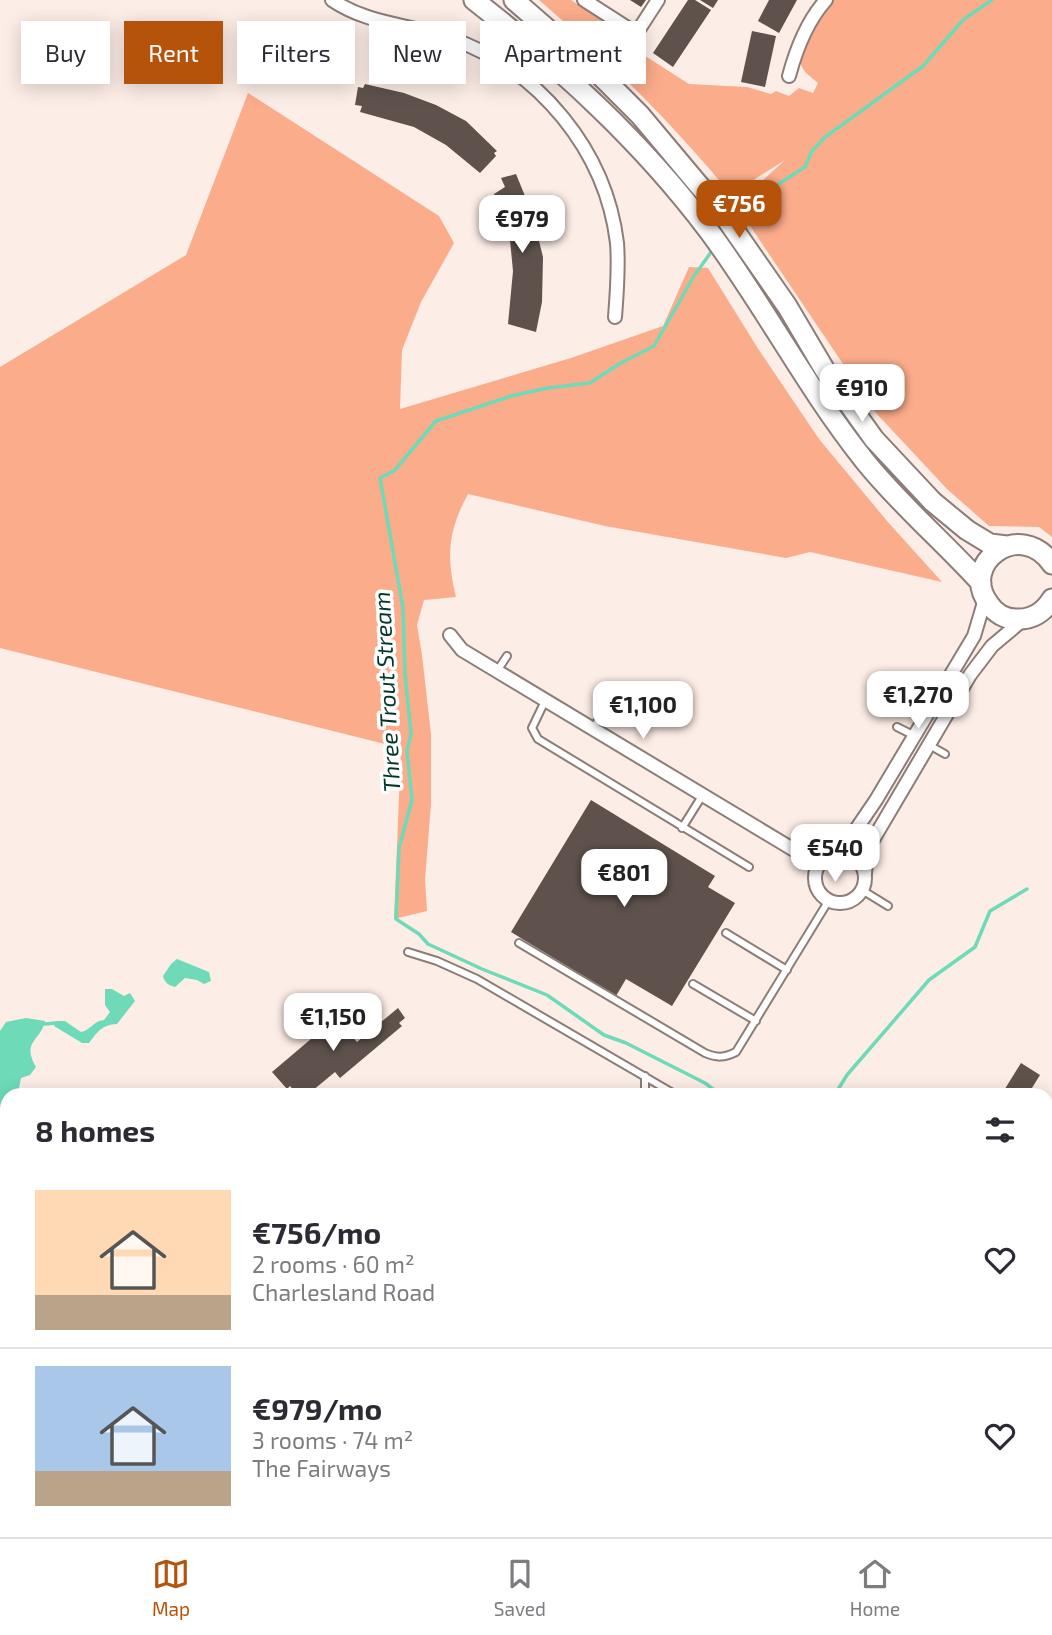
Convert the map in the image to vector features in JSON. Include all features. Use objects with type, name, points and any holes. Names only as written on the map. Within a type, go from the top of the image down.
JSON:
[{"type":"main road","points":[[474,0],[519,35],[622,128],[709,231],[803,377],[864,461],[983,591],[999,614],[1016,620],[1028,618],[1052,622]]},
{"type":"main road","points":[[514,0],[600,75],[640,115],[723,214],[787,306],[825,372],[874,439],[933,502],[967,530],[990,544],[1027,545],[1038,549],[1052,564]]},
{"type":"main road","points":[[983,591],[984,566],[1007,546]]},
{"type":"main road","points":[[1028,618],[1046,608],[1052,599]]},
{"type":"street","points":[[332,0],[351,13],[434,33],[486,54],[539,92],[567,121],[591,159],[606,196],[617,242],[615,317]]},
{"type":"street","points":[[351,13],[357,0]]},
{"type":"street","points":[[584,0],[617,21]]},
{"type":"street","points":[[645,21],[658,0]]},
{"type":"street","points":[[789,76],[797,48],[818,8],[826,0]]},
{"type":"street","points":[[840,853],[915,736],[974,636],[983,591]]},
{"type":"street","points":[[865,874],[856,859],[840,853],[828,856],[819,865],[816,881],[818,889],[829,900],[844,902],[857,896],[862,890],[865,874],[867,850],[970,675],[992,646],[1028,618]]},
{"type":"street","points":[[450,635],[462,650],[819,865]]},
{"type":"lane","points":[[497,671],[507,656]]},
{"type":"lane","points":[[545,701],[532,728],[538,739],[749,867]]},
{"type":"lane","points":[[593,730],[603,712]]},
{"type":"lane","points":[[897,727],[915,736]]},
{"type":"lane","points":[[929,745],[945,754]]},
{"type":"lane","points":[[682,828],[702,796]]},
{"type":"lane","points":[[862,890],[888,906]]},
{"type":"lane","points":[[519,943],[705,1053],[725,1057],[736,1052],[829,900]]},
{"type":"lane","points":[[726,933],[786,970]]},
{"type":"lane","points":[[408,952],[437,961],[477,979],[665,1088]]},
{"type":"lane","points":[[693,984],[756,1021]]},
{"type":"lane","points":[[645,1076],[645,1088]]},
{"type":"shaded area","points":[[539,0],[571,0],[603,21],[563,21]]},
{"type":"shaded area","points":[[832,0],[1052,0],[1052,537],[1039,527],[989,526],[947,489],[876,413],[736,205],[785,160],[744,186],[733,197],[688,144],[630,84],[646,84],[646,56],[689,84],[747,87],[771,94],[776,91],[789,96],[799,88],[813,93],[818,83],[802,67],[802,51],[810,32]]},
{"type":"shaded area","points":[[248,93],[439,216],[454,243],[421,302],[402,350],[400,409],[571,358],[663,326],[689,267],[708,268],[819,439],[942,582],[810,552],[786,558],[605,526],[468,494],[456,520],[451,544],[451,569],[456,597],[424,600],[417,625],[431,734],[431,804],[425,880],[427,911],[394,919],[401,748],[0,648],[0,367],[186,255]]},
{"type":"shaded area","points":[[177,959],[209,972],[211,981],[204,984],[185,978],[175,987],[169,984],[163,976]]},
{"type":"shaded area","points":[[105,989],[112,989],[124,996],[130,993],[135,1001],[117,1024],[101,1029],[89,1043],[82,1043],[54,1026],[57,1021],[65,1021],[81,1032],[104,1020],[110,1012],[105,1005]]},
{"type":"shaded area","points":[[26,1018],[45,1021],[31,1046],[36,1067],[30,1075],[21,1078],[19,1088],[0,1088],[0,1031],[6,1022]]},
{"type":"building","points":[[630,0],[646,0],[641,7]]},
{"type":"building","points":[[688,0],[695,0],[711,10],[673,67],[653,53]]},
{"type":"building","points":[[700,0],[718,0],[713,8]]},
{"type":"building","points":[[769,0],[797,0],[779,33],[758,21]]},
{"type":"building","points":[[752,31],[776,36],[765,87],[741,82]]},
{"type":"building","points":[[365,84],[404,93],[436,105],[466,121],[497,151],[494,153],[496,156],[480,173],[446,145],[414,127],[360,112],[362,106],[355,105],[358,87],[363,88]]},
{"type":"building","points":[[516,174],[532,213],[543,257],[542,302],[536,332],[508,324],[513,271],[510,240],[494,194],[505,187],[501,178]]},
{"type":"building","points":[[591,800],[715,876],[708,887],[735,903],[672,1006],[626,979],[616,996],[511,932]]},
{"type":"building","points":[[398,1008],[405,1018],[399,1023],[402,1026],[340,1078],[335,1072],[316,1088],[286,1088],[272,1072],[344,1011],[357,1027],[349,1033],[357,1042]]},
{"type":"building","points":[[1021,1063],[1040,1075],[1032,1088],[1005,1088]]},
{"type":"waterway","name":"Three Trout Stream","points":[[735,219],[746,205],[805,167],[812,151],[824,138],[923,66],[964,19],[992,0]]},
{"type":"waterway","name":"Three Trout Stream","points":[[712,1088],[626,1043],[604,1035],[547,995],[428,944],[419,934],[396,919],[399,848],[412,800],[407,751],[411,734],[405,674],[403,608],[380,478],[394,471],[436,421],[511,396],[590,383],[654,346],[694,276],[714,248]]},
{"type":"waterway","points":[[839,1088],[847,1075],[929,980],[975,947],[990,911],[1027,889]]},
{"type":"waterway","points":[[45,1024],[56,1023]]}]
